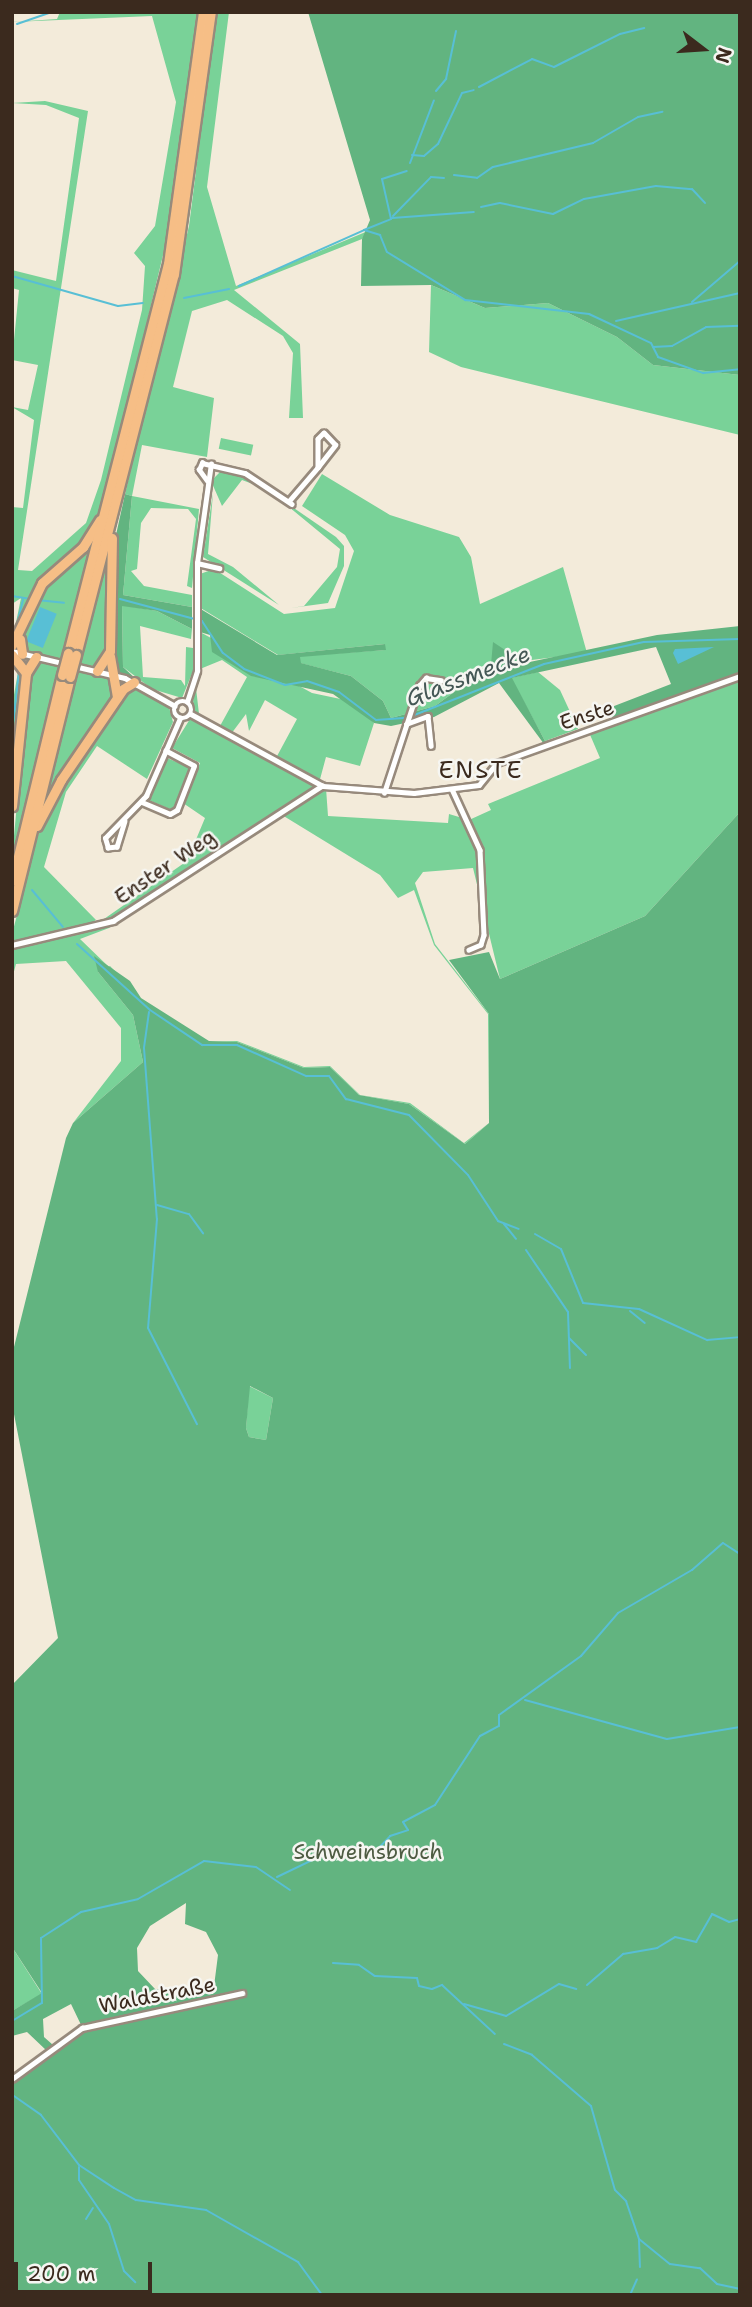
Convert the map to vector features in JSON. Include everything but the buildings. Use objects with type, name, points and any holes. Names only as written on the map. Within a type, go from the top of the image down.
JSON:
[{"type":"highway","points":[[171,269],[203,12]]},
{"type":"highway","points":[[12,881],[120,477],[171,269],[211,12]]},
{"type":"highway","points":[[26,673],[15,653],[33,601],[92,536],[120,477]]},
{"type":"highway","points":[[117,698],[110,651],[111,550],[120,477]]},
{"type":"highway","points":[[12,645],[21,637]]},
{"type":"highway","points":[[97,671],[110,651]]},
{"type":"highway","points":[[12,806],[26,673],[36,657]]},
{"type":"highway","points":[[12,911],[66,676]]},
{"type":"highway","points":[[23,864],[53,793],[117,698],[134,682]]},
{"type":"street","points":[[208,482],[198,468],[211,464],[249,475],[291,502],[335,445],[324,433],[318,439],[318,467]]},
{"type":"street","points":[[211,464],[197,563],[197,671],[187,702],[191,714],[323,786]]},
{"type":"street","points":[[197,563],[219,568]]},
{"type":"street","points":[[15,653],[115,675],[134,682],[176,706],[180,718],[142,802],[104,839],[108,848],[117,847],[125,821]]},
{"type":"street","name":"Enste","points":[[323,786],[384,793],[479,785],[497,764],[740,676]]},
{"type":"street","points":[[384,793],[408,714],[423,681],[441,680]]},
{"type":"street","points":[[176,706],[187,702]]},
{"type":"street","points":[[180,718],[191,714]]},
{"type":"street","points":[[406,723],[428,716],[431,746]]},
{"type":"street","points":[[142,802],[170,814],[177,810],[194,766],[166,751]]},
{"type":"street","name":"Enster Weg","points":[[12,945],[113,921],[323,786]]},
{"type":"street","points":[[452,789],[480,850],[484,934],[481,946],[469,950]]},
{"type":"street","name":"Waldstraße","points":[[12,2079],[82,2028],[242,1993]]},
{"type":"green space","points":[[60,12],[198,12],[171,222],[103,505],[87,537],[37,583],[12,642],[21,598],[12,604],[12,507],[23,508],[34,420],[12,407],[28,410],[38,365],[12,360],[19,290],[12,288],[12,270],[56,281],[79,118],[46,105],[12,103],[45,101],[88,111],[18,570],[32,571],[86,523],[101,480],[142,310],[145,266],[134,253],[155,226],[176,102],[152,16],[12,22],[57,19]]},
{"type":"green space","points":[[216,12],[229,12],[207,187],[236,286],[368,231],[362,239],[234,290],[300,344],[303,418],[289,418],[293,353],[283,336],[227,300],[192,311],[173,387],[214,398],[207,457],[142,445],[132,496],[125,494],[189,226]]},
{"type":"green space","points":[[308,12],[740,12],[740,375],[653,365],[617,337],[548,303],[485,308],[431,285],[361,286],[362,239],[370,220]]},
{"type":"green space","points":[[431,285],[485,308],[548,303],[617,337],[653,365],[740,375],[740,435],[461,367],[429,352]]},
{"type":"green space","points":[[221,438],[253,445],[251,456],[219,449]]},
{"type":"green space","points":[[222,470],[244,476],[263,488],[242,480],[222,506],[211,481]]},
{"type":"green space","points":[[322,474],[390,515],[459,537],[471,557],[480,604],[563,567],[587,653],[491,665],[435,706],[391,718],[383,701],[351,676],[300,663],[300,656],[385,650],[385,644],[278,655],[199,607],[200,574],[214,569],[284,614],[335,608],[354,551],[345,535],[302,506]]},
{"type":"green space","points":[[213,493],[208,554],[233,567],[279,605],[203,557]]},
{"type":"green space","points":[[272,493],[336,537],[344,546],[344,566],[328,603],[291,608],[304,606],[337,567],[340,549]]},
{"type":"green space","points":[[125,494],[132,496],[123,595],[192,607],[192,629],[157,611],[122,606],[123,667],[137,680],[116,671],[113,660],[116,535]]},
{"type":"green space","points":[[132,496],[199,509],[192,588],[187,586],[196,519],[188,509],[151,508],[141,523],[137,569],[131,571],[144,586],[192,595],[192,607],[123,595]]},
{"type":"green space","points":[[96,536],[59,666],[12,857],[30,665],[56,660],[26,653],[22,642],[45,587]]},
{"type":"green space","points":[[109,555],[108,651],[97,667],[82,664],[80,671],[111,677],[114,698],[40,814]]},
{"type":"green space","points":[[122,605],[157,611],[192,629],[191,639],[140,626],[143,677],[181,680],[185,686],[186,647],[193,648],[193,671],[182,698],[152,689],[123,667]]},
{"type":"green space","points":[[199,608],[277,655],[385,644],[386,650],[300,657],[301,663],[351,676],[383,701],[391,718],[435,706],[491,665],[493,642],[525,663],[657,635],[740,626],[740,672],[613,720],[609,708],[671,684],[656,647],[512,678],[545,741],[588,730],[544,744],[499,683],[434,717],[391,726],[374,723],[333,694],[251,676],[212,652],[210,635],[200,632]]},
{"type":"green space","points":[[200,632],[312,693],[350,701],[374,723],[360,766],[326,757],[319,783],[276,758],[297,719],[265,700],[249,731],[246,714],[231,734],[196,715],[193,701],[196,688],[199,714],[220,726],[247,677],[222,660],[200,669]]},
{"type":"green space","points":[[18,672],[23,679],[12,783],[12,706]]},
{"type":"green space","points":[[538,672],[560,690],[578,729],[545,741],[511,678]]},
{"type":"green space","points":[[740,672],[740,812],[645,916],[500,979],[473,868],[423,872],[415,883],[435,944],[489,1014],[489,1123],[488,1014],[434,945],[414,890],[398,898],[380,875],[282,815],[109,928],[80,939],[109,967],[98,972],[133,1015],[143,1062],[73,1123],[121,1061],[121,1028],[66,961],[16,964],[12,979],[12,934],[40,828],[124,691],[133,686],[145,690],[169,707],[173,722],[147,779],[97,746],[66,792],[44,867],[96,920],[84,927],[104,919],[187,861],[205,818],[183,803],[200,763],[172,748],[190,719],[326,788],[328,816],[448,823],[449,814],[469,820],[491,810],[488,804],[600,758],[588,730]]},
{"type":"green space","points":[[167,758],[191,768],[173,811],[149,800]]},
{"type":"green space","name":"Schweinsbruch","points":[[740,812],[740,2295],[12,2295],[12,2083],[83,2029],[71,2004],[43,2019],[44,2037],[53,2045],[47,2051],[27,2032],[12,2036],[12,2011],[42,1993],[12,1947],[12,1685],[58,1638],[12,1404],[12,1355],[66,1138],[73,1123],[143,1062],[133,1015],[98,972],[94,956],[130,981],[141,998],[209,1041],[237,1042],[304,1068],[330,1067],[359,1095],[409,1104],[465,1144],[489,1123],[489,1014],[449,960],[489,952],[500,979],[645,916]],"holes":[[[250,1386],[273,1398],[266,1440],[249,1437],[246,1428]],[[186,1903],[185,1924],[206,1932],[218,1955],[213,1994],[155,1989],[138,1971],[137,1948],[150,1926]]]},
{"type":"green space","points":[[209,1041],[237,1041],[304,1067],[330,1066],[360,1095],[410,1103],[464,1143],[489,1123],[465,1144],[409,1104],[359,1095],[330,1067],[304,1068],[237,1042]]},
{"type":"green space","points":[[249,1386],[273,1398],[266,1440],[249,1437],[246,1428]]},
{"type":"green space","points":[[12,1947],[42,1994],[12,2011]]},
{"type":"water","points":[[40,607],[57,614],[43,648],[26,641]]},
{"type":"water","points":[[714,647],[678,664],[673,653],[675,649]]},
{"type":"waterway","points":[[17,24],[51,12]]},
{"type":"waterway","points":[[479,87],[532,59],[554,67],[620,34],[644,28]]},
{"type":"waterway","points":[[436,91],[446,79],[456,31]]},
{"type":"waterway","points":[[412,155],[424,156],[438,144],[462,93],[474,90]]},
{"type":"waterway","points":[[410,163],[434,100]]},
{"type":"waterway","points":[[454,175],[477,178],[493,167],[593,143],[638,117],[662,112]]},
{"type":"waterway","points":[[364,230],[391,219],[382,179],[407,171]]},
{"type":"waterway","points":[[393,216],[431,177],[444,178]]},
{"type":"waterway","points":[[481,207],[500,203],[553,214],[584,199],[656,186],[692,189],[705,203]]},
{"type":"waterway","points":[[392,218],[474,212]]},
{"type":"waterway","points":[[239,286],[364,230],[380,235],[387,252],[465,300],[589,314],[651,343],[658,357],[703,373],[740,369]]},
{"type":"waterway","points":[[692,302],[740,261]]},
{"type":"waterway","points":[[12,276],[118,306],[143,303]]},
{"type":"waterway","points":[[184,298],[229,289]]},
{"type":"waterway","points":[[616,321],[740,293]]},
{"type":"waterway","points":[[653,347],[672,346],[706,327],[740,326]]},
{"type":"waterway","name":"Glassmecke","points":[[12,596],[31,599]]},
{"type":"waterway","name":"Glassmecke","points":[[120,599],[202,621],[223,653],[244,669],[285,685],[307,681],[339,692],[376,720],[407,718]]},
{"type":"waterway","points":[[16,628],[23,600]]},
{"type":"waterway","name":"Glassmecke","points":[[37,600],[64,603]]},
{"type":"waterway","name":"Glassmecke","points":[[412,716],[544,664],[644,642],[740,639]]},
{"type":"waterway","points":[[12,733],[19,672]]},
{"type":"waterway","points":[[32,890],[63,927]]},
{"type":"waterway","points":[[77,944],[150,1010],[202,1045],[237,1045],[306,1076],[329,1076],[346,1099],[409,1115],[468,1175],[498,1221],[519,1229]]},
{"type":"waterway","points":[[149,1012],[144,1048],[157,1219],[148,1328],[197,1424]]},
{"type":"waterway","points":[[157,1205],[189,1214],[203,1233]]},
{"type":"waterway","points":[[504,1224],[516,1239]]},
{"type":"waterway","points":[[535,1234],[561,1249],[583,1303],[639,1309],[707,1340],[740,1337]]},
{"type":"waterway","points":[[526,1250],[568,1312],[570,1368]]},
{"type":"waterway","points":[[630,1311],[645,1323]]},
{"type":"waterway","points":[[569,1338],[586,1355]]},
{"type":"waterway","points":[[277,1877],[329,1852],[370,1857],[390,1836],[408,1830],[403,1822],[435,1805],[480,1736],[499,1726],[499,1715],[581,1656],[618,1613],[692,1570],[723,1543],[740,1554]]},
{"type":"waterway","points":[[525,1700],[667,1739],[740,1727]]},
{"type":"waterway","points":[[12,2021],[42,2003],[41,1938],[81,1912],[138,1899],[204,1861],[256,1867],[290,1890]]},
{"type":"waterway","points":[[587,1985],[623,1954],[657,1948],[675,1937],[696,1942],[712,1914],[729,1922],[740,1919]]},
{"type":"waterway","points":[[333,1963],[359,1965],[375,1976],[417,1978],[419,1986],[432,1989],[442,1985],[495,2034]]},
{"type":"waterway","points":[[464,2004],[506,2016],[559,1984],[576,1989]]},
{"type":"waterway","points":[[504,2044],[532,2055],[591,2106],[615,2190],[626,2201],[639,2239],[670,2264],[700,2268],[717,2284],[740,2289]]},
{"type":"waterway","points":[[14,2096],[41,2115],[79,2165],[114,2188],[136,2200],[206,2210],[298,2262],[322,2295]]},
{"type":"waterway","points":[[79,2167],[79,2180],[109,2224],[124,2271],[135,2282]]},
{"type":"waterway","points":[[86,2219],[93,2208]]},
{"type":"waterway","points":[[639,2240],[640,2267]]},
{"type":"waterway","points":[[630,2295],[637,2279]]},
{"type":"district","name":"ENSTE","points":[[481,771]]}]
